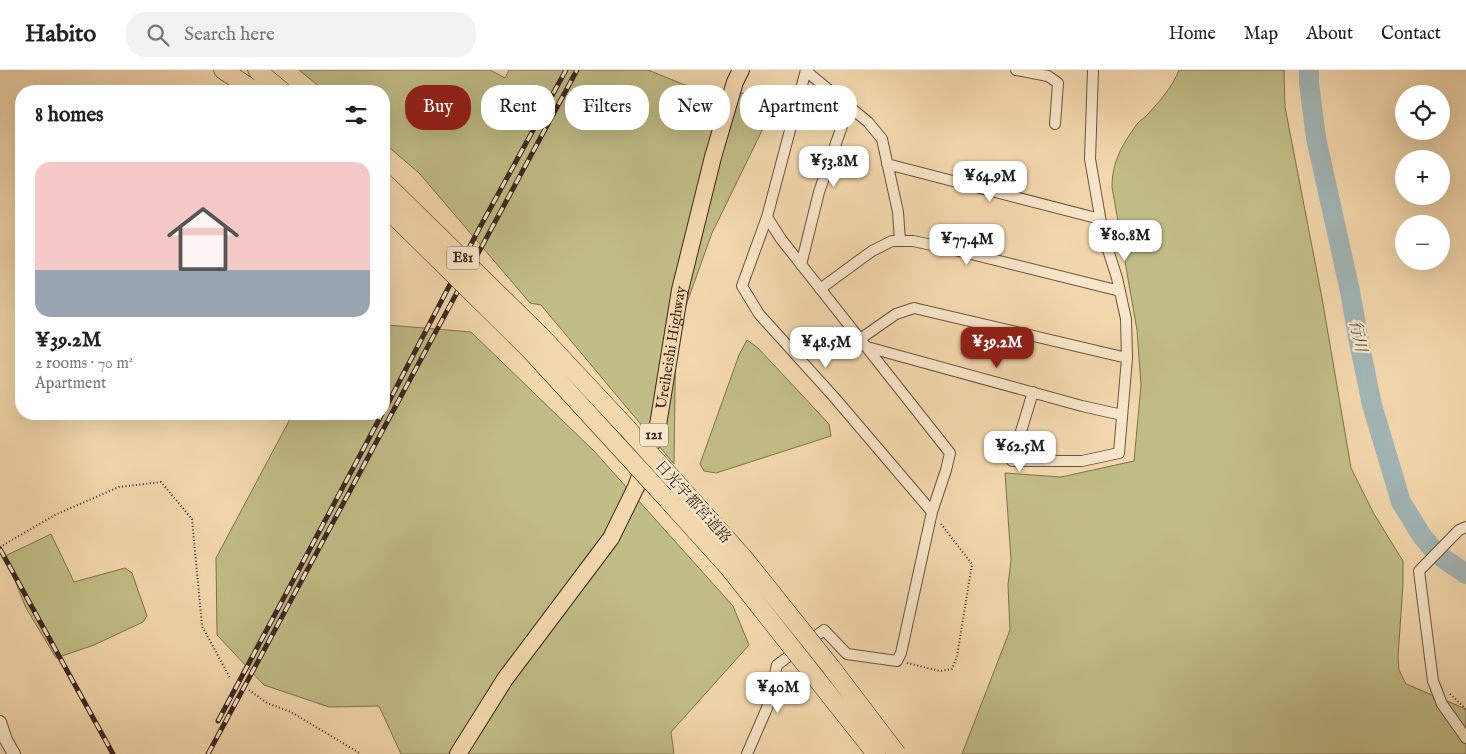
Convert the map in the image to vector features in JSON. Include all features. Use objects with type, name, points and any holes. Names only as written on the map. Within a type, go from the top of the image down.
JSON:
[{"type":"highway","points":[[223,70],[247,85]]},
{"type":"highway","points":[[232,70],[249,85]]},
{"type":"highway","points":[[257,70],[275,85]]},
{"type":"highway","name":"Ureiheishi Highway","points":[[458,754],[505,679],[610,538],[636,487],[658,425],[680,290],[713,157],[735,82],[741,70]]},
{"type":"highway","name":"日光宇都宮道路","points":[[390,188],[541,336],[673,479],[742,557],[831,667],[897,754]]},
{"type":"highway","name":"日光宇都宮道路","points":[[390,212],[529,349],[664,496],[728,568],[876,754]]},
{"type":"street","points":[[824,85],[806,70],[767,217],[742,286],[760,314],[932,512]]},
{"type":"street","points":[[1016,70],[1048,76],[1058,84],[1055,124]]},
{"type":"street","points":[[1033,392],[1012,461],[1082,461],[1119,453],[1127,358],[1126,319],[1100,219],[1090,159],[1093,70]]},
{"type":"street","points":[[857,113],[868,122],[882,139],[898,212],[900,241]]},
{"type":"street","points":[[801,265],[820,192],[841,130]]},
{"type":"street","points":[[887,164],[1100,219]]},
{"type":"street","points":[[747,754],[767,708],[777,665],[824,630],[847,654],[897,661],[901,653],[932,512],[950,453],[780,239],[767,217]]},
{"type":"street","points":[[820,289],[872,251],[892,241],[900,241],[954,250],[1120,291]]},
{"type":"street","points":[[864,343],[896,314],[914,308],[1127,358]]},
{"type":"street","points":[[864,343],[1082,406],[1122,415]]},
{"type":"street","points":[[1462,529],[1419,571],[1433,681],[1442,704],[1466,738]]},
{"type":"street","points":[[0,722],[6,740],[14,754]]},
{"type":"path","points":[[0,546],[57,514],[119,487],[161,482],[192,519],[202,626],[230,678]]},
{"type":"path","points":[[897,661],[940,671],[952,668],[957,656],[972,564],[932,512]]},
{"type":"path","points":[[249,690],[267,703],[291,712],[361,754]]},
{"type":"shaded area","points":[[299,70],[490,70],[505,78],[509,70],[648,70],[685,85],[659,85],[659,130],[730,130],[730,91],[740,93],[740,130],[762,130],[712,233],[684,311],[676,313],[674,464],[541,305],[530,303],[419,173],[390,148],[390,85],[318,85]]},
{"type":"shaded area","points":[[1179,70],[1284,70],[1285,107],[1322,298],[1351,468],[1374,514],[1403,561],[1399,670],[1406,684],[1466,709],[1466,754],[962,754],[1010,630],[1008,585],[1011,560],[1005,473],[1061,477],[1134,461],[1141,385],[1137,330],[1112,178],[1119,154],[1127,139],[1137,124],[1166,93]]},
{"type":"shaded area","points":[[390,325],[471,332],[594,451],[733,606],[749,645],[671,732],[674,754],[401,754],[379,706],[329,707],[264,685],[217,635],[216,558],[289,420],[390,420]]},
{"type":"shaded area","points":[[747,340],[758,348],[829,424],[831,436],[716,473],[704,471],[700,464],[739,355]]},
{"type":"shaded area","points":[[51,534],[74,582],[125,568],[132,573],[147,616],[143,622],[94,645],[56,658],[26,608],[5,556]]},
{"type":"waterway","name":"行川","points":[[1309,70],[1316,138],[1350,291],[1372,405],[1401,502],[1422,536],[1437,554],[1466,574]]},
{"type":"railway","points":[[390,400],[479,229],[566,70]]},
{"type":"railway","points":[[390,417],[577,70]]},
{"type":"railway","points":[[218,721],[379,420]]},
{"type":"railway","points":[[208,754],[388,420]]},
{"type":"railway","points":[[0,549],[113,754]]}]
